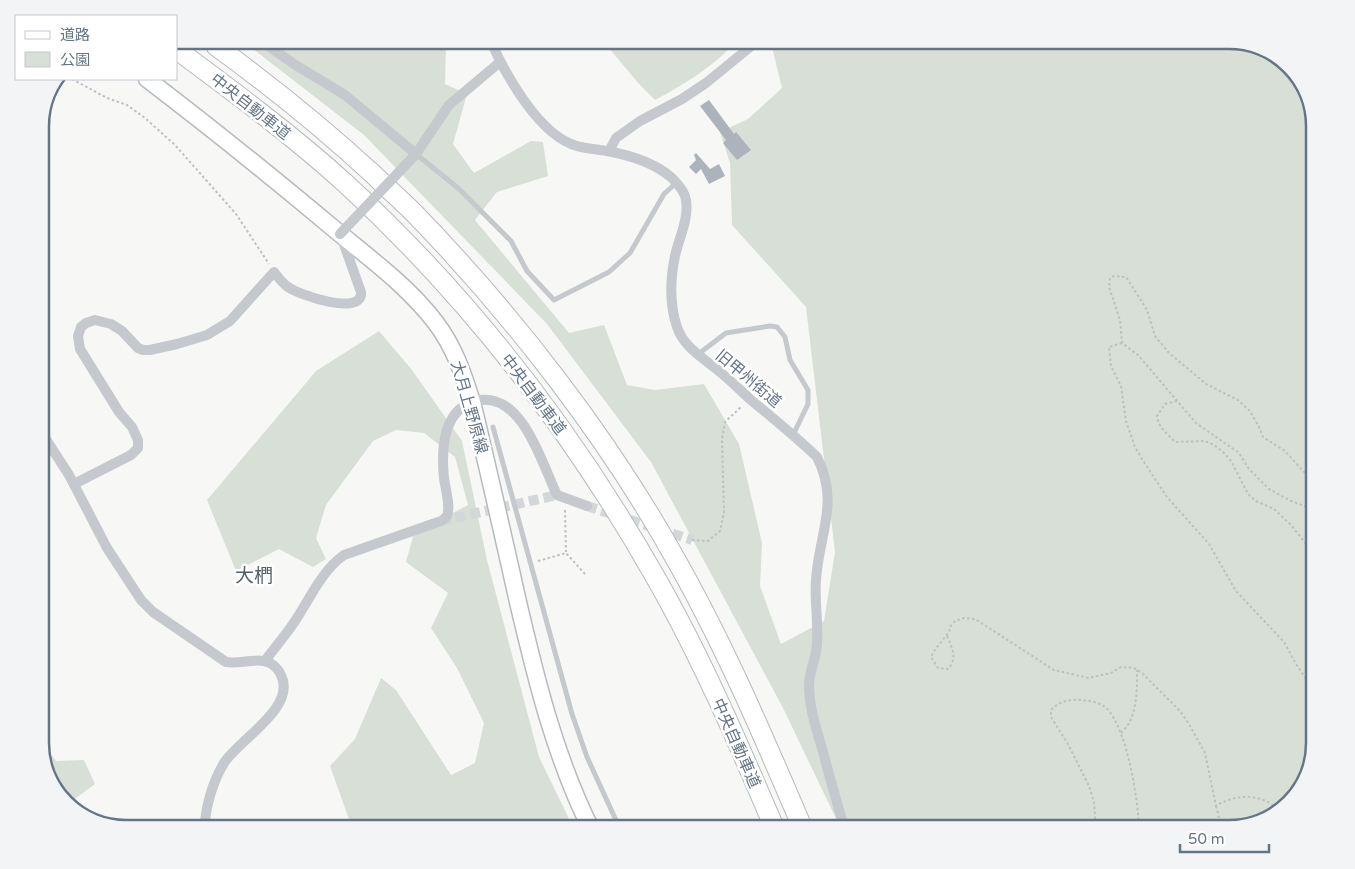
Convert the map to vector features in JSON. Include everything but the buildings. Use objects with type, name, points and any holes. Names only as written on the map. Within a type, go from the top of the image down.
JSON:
[{"type":"highway","name":"中央自動車道","points":[[220,49],[306,116],[413,211],[512,323],[559,383],[615,462],[680,566],[746,698],[799,820]]},
{"type":"highway","name":"中央自動車道","points":[[178,51],[294,140],[344,183],[386,223],[441,280],[537,396],[584,461],[657,580],[691,644],[724,713],[770,820]]},
{"type":"main road","name":"大月上野原線","points":[[148,80],[242,153],[412,294],[448,341],[458,360],[472,402],[542,698],[562,760],[588,820]]},
{"type":"street","points":[[272,49],[345,95],[416,154]]},
{"type":"street","name":"旧甲州街道","points":[[494,49],[500,62],[523,98],[544,126],[560,139],[577,146],[609,151],[656,167],[676,183],[686,200],[686,210],[675,257],[671,285],[671,309],[678,330],[686,344],[697,355],[793,434],[817,457],[825,471],[828,490],[827,514],[816,580],[817,643],[808,683],[810,704],[842,820]]},
{"type":"street","points":[[609,151],[616,138],[640,120],[682,99],[706,83],[748,49]]},
{"type":"street","points":[[74,484],[131,455],[138,448],[138,440],[132,427],[119,412],[80,349],[78,336],[81,327],[95,320],[111,324],[122,331],[138,348],[143,350],[177,344],[207,335],[230,321],[274,272],[288,287],[312,298],[339,303],[359,301],[362,297],[361,292],[340,234],[416,154],[450,105],[500,62]]},
{"type":"street","points":[[265,661],[336,561],[344,555],[441,522],[447,516],[448,503],[443,456],[446,432],[456,413],[463,406],[472,402],[494,400],[502,403],[519,417],[532,440],[557,495],[587,506]]},
{"type":"street","points":[[49,444],[74,484],[107,548],[146,607],[226,662],[265,661],[280,671],[283,679],[282,695],[272,713],[225,762],[207,807],[205,820]]},
{"type":"lane","points":[[416,154],[458,188],[511,241],[527,271],[554,300],[609,272],[630,253],[664,194],[676,183]]},
{"type":"lane","points":[[697,355],[726,333],[770,326],[777,327],[785,338],[790,360],[808,390],[808,404],[793,434]]},
{"type":"lane","points":[[493,427],[562,678],[584,749],[616,820]]},
{"type":"path","points":[[74,80],[107,98],[127,105],[145,118],[175,145],[236,214],[274,272]]},
{"type":"path","points":[[1122,343],[1120,320],[1109,287],[1109,279],[1114,276],[1126,277],[1134,288],[1147,310],[1155,336],[1169,353],[1206,384],[1238,400],[1250,411],[1260,427],[1263,437],[1285,451],[1306,474]]},
{"type":"path","points":[[1122,343],[1138,355],[1196,423],[1239,453],[1249,469],[1269,489],[1306,507]]},
{"type":"path","points":[[1122,343],[1109,347],[1111,366],[1122,386],[1126,421],[1135,447],[1167,497],[1209,544],[1236,591],[1284,642],[1306,679]]},
{"type":"path","points":[[692,540],[708,541],[720,531],[724,512],[722,439],[725,422],[737,409],[751,399]]},
{"type":"path","points":[[1177,401],[1165,404],[1157,416],[1158,423],[1163,431],[1176,442],[1205,441],[1223,452],[1231,461],[1248,494],[1256,501],[1274,509],[1291,525],[1306,544]]},
{"type":"path","points":[[564,497],[566,553],[586,574]]},
{"type":"path","points":[[531,563],[566,553]]},
{"type":"path","points":[[947,636],[954,652],[954,659],[948,669],[938,668],[931,658],[934,651],[947,636],[955,620],[964,618],[975,620],[1054,670],[1089,678],[1111,673],[1121,668],[1134,668],[1137,670],[1180,711],[1205,753],[1220,820]]},
{"type":"path","points":[[1121,733],[1126,729],[1135,706],[1137,670]]},
{"type":"path","points":[[1095,820],[1090,786],[1051,716],[1051,710],[1057,704],[1073,699],[1101,704],[1109,710],[1126,746],[1138,806],[1139,820]]},
{"type":"path","points":[[1216,806],[1234,798],[1248,796],[1258,797],[1274,806]]},
{"type":"green space","points":[[253,49],[446,49],[445,84],[467,94],[453,144],[474,173],[531,141],[543,142],[548,176],[497,192],[475,220],[569,333],[604,325],[627,385],[655,390],[704,384],[739,444],[762,543],[760,586],[781,644],[824,621],[835,552],[806,307],[732,225],[730,163],[720,132],[748,119],[782,88],[772,49],[1239,49],[1249,51],[1272,62],[1284,71],[1296,87],[1306,116],[1306,753],[1304,763],[1293,786],[1272,807],[1254,816],[1229,820],[837,820],[783,708],[651,462],[547,324],[364,135]]},
{"type":"green space","points":[[610,49],[729,49],[697,75],[655,100]]},
{"type":"green space","points":[[379,331],[412,370],[462,441],[487,560],[539,757],[570,820],[349,820],[330,766],[355,739],[381,678],[396,690],[451,775],[475,763],[484,723],[457,668],[431,628],[448,593],[406,562],[414,533],[468,505],[455,457],[424,433],[396,430],[373,441],[326,505],[316,538],[326,559],[313,567],[279,549],[236,571],[207,500],[316,371]]},
{"type":"green space","points":[[50,753],[56,761],[84,760],[95,784],[74,800],[59,782],[51,763]]},
{"type":"tunnel","points":[[441,521],[557,495]]},
{"type":"tunnel","points":[[587,506],[692,540]]},
{"type":"district","name":"大椚","points":[[254,575]]}]
